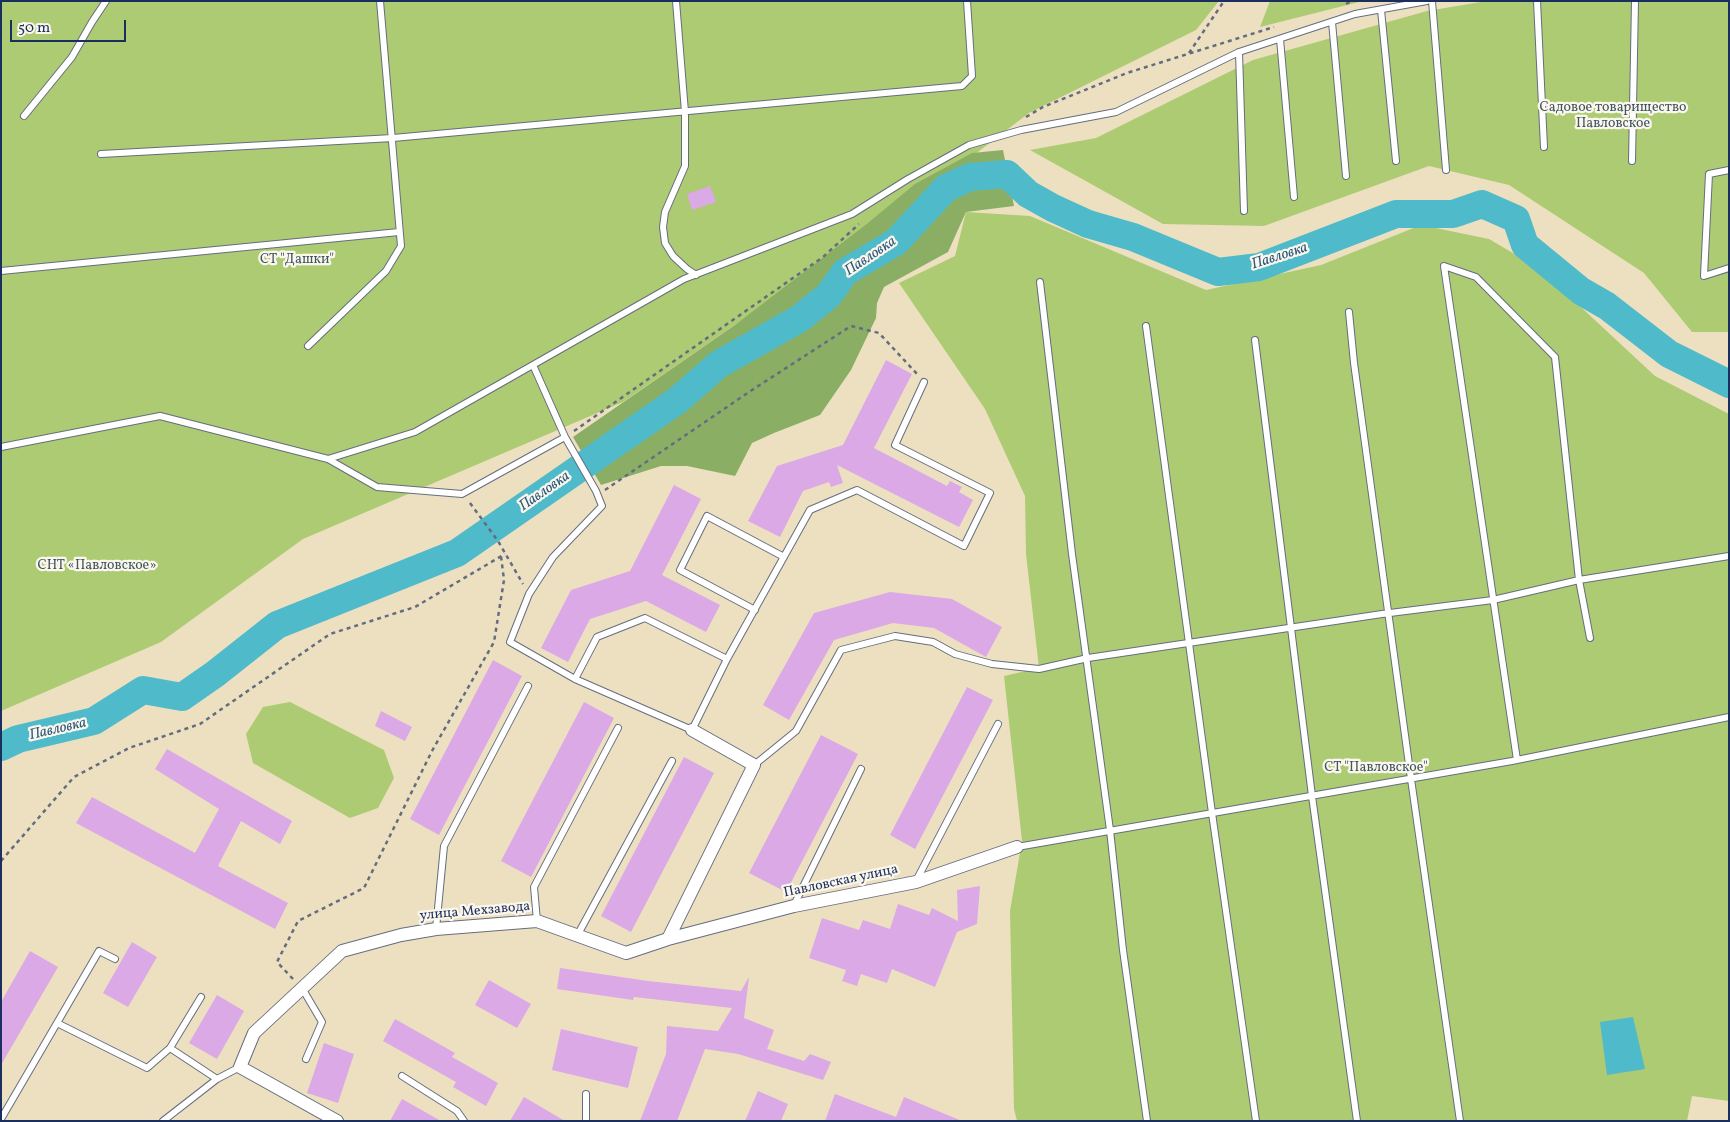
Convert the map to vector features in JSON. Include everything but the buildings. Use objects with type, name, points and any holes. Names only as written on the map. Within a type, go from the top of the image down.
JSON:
[{"type":"street","points":[[668,939],[754,765],[692,730]]},
{"type":"street","name":"Павловская улица","points":[[668,939],[794,906],[916,882],[1017,846]]},
{"type":"street","name":"улица Мехзавода","points":[[240,1066],[254,1033],[342,951],[401,935],[436,929],[537,921],[626,953],[668,939]]},
{"type":"street","points":[[240,1066],[337,1121]]},
{"type":"lane","points":[[24,116],[72,57],[106,1]]},
{"type":"lane","points":[[308,346],[386,271],[400,246],[380,1]]},
{"type":"lane","points":[[676,1],[685,112],[685,166],[665,212],[663,227],[665,243],[673,256],[696,275]]},
{"type":"lane","points":[[102,154],[392,138],[962,86],[972,76],[967,1]]},
{"type":"lane","points":[[328,459],[415,432],[684,280],[852,214],[908,179],[969,145],[1020,130],[1116,112],[1239,52],[1356,14],[1427,1]]},
{"type":"lane","points":[[1432,1],[1446,170]]},
{"type":"lane","points":[[1537,1],[1544,147]]},
{"type":"lane","points":[[1632,161],[1635,1]]},
{"type":"lane","points":[[1381,10],[1396,160]]},
{"type":"lane","points":[[1332,22],[1346,176]]},
{"type":"lane","points":[[1280,39],[1294,197]]},
{"type":"lane","points":[[1239,52],[1244,211]]},
{"type":"lane","points":[[1729,170],[1709,174],[1704,276],[1729,268]]},
{"type":"lane","points":[[1,271],[400,232]]},
{"type":"lane","points":[[1517,760],[1444,266],[1476,276],[1555,356],[1579,580],[1590,638]]},
{"type":"lane","points":[[1040,282],[1072,554],[1088,658],[1124,959],[1147,1121]]},
{"type":"lane","points":[[1349,312],[1354,363],[1410,779],[1460,1121]]},
{"type":"lane","points":[[1146,326],[1256,1121]]},
{"type":"lane","points":[[1255,340],[1312,796],[1358,1121]]},
{"type":"lane","points":[[533,365],[565,437],[597,493],[602,506],[554,557],[529,594],[510,642],[575,678],[692,730],[727,659],[810,510],[857,490],[964,546],[990,493],[895,445],[924,382]]},
{"type":"lane","points":[[1,447],[160,416],[328,459],[377,487],[462,494],[565,437]]},
{"type":"lane","points":[[754,610],[680,570],[707,516],[784,557]]},
{"type":"lane","points":[[754,765],[796,731],[841,650],[896,636],[933,642],[955,654],[992,664],[1039,669],[1088,658],[1189,642],[1493,600],[1579,580],[1729,556]]},
{"type":"lane","points":[[575,678],[597,637],[645,618],[727,659]]},
{"type":"lane","points":[[436,929],[444,846],[528,686]]},
{"type":"lane","points":[[1017,846],[1517,760],[1729,717]]},
{"type":"lane","points":[[916,882],[998,724]]},
{"type":"lane","points":[[537,921],[534,887],[618,728]]},
{"type":"lane","points":[[578,936],[672,761]]},
{"type":"lane","points":[[794,906],[861,769]]},
{"type":"lane","points":[[1,1119],[99,951],[115,959]]},
{"type":"lane","points":[[302,988],[322,1022],[306,1059]]},
{"type":"lane","points":[[57,1023],[147,1068],[170,1048],[201,997]]},
{"type":"lane","points":[[170,1048],[217,1079]]},
{"type":"lane","points":[[164,1121],[217,1079],[240,1066]]},
{"type":"lane","points":[[402,1076],[457,1111],[464,1121]]},
{"type":"lane","points":[[586,1094],[586,1121]]},
{"type":"path","points":[[1188,54],[1224,1]]},
{"type":"path","points":[[1339,7],[1352,1]]},
{"type":"path","points":[[1020,120],[1043,107],[1127,73],[1274,27]]},
{"type":"path","points":[[565,437],[823,256],[866,218]]},
{"type":"path","points":[[597,493],[851,326],[879,333],[924,382]]},
{"type":"path","points":[[477,512],[498,541],[529,594]]},
{"type":"path","points":[[1,861],[74,777],[129,748],[200,724],[330,634],[415,606],[505,554]]},
{"type":"path","points":[[302,988],[277,962],[298,921],[364,888],[432,751],[494,642],[504,580],[501,556]]},
{"type":"green space","name":"СТ \"Дашки\"","points":[[1,1],[1219,1],[1196,30],[1029,113],[902,210],[623,402],[303,539],[161,642],[1,711]]},
{"type":"green space","points":[[1270,1],[1363,1],[1260,27]]},
{"type":"green space","name":"Садовое товарищество Павловское","points":[[1487,1],[1729,1],[1729,332],[1692,332],[1644,273],[1509,185],[1429,166],[1264,226],[1163,224],[1030,150],[1096,138],[1253,60],[1427,11]]},
{"type":"green space","points":[[1003,150],[1014,206],[966,212],[948,252],[884,287],[877,303],[876,318],[851,370],[820,415],[752,443],[735,476],[687,466],[661,466],[601,485],[573,437],[735,325],[868,223],[915,184],[972,153]]},
{"type":"green space","name":"СТ \"Павловское\"","points":[[966,212],[1030,216],[1206,290],[1321,265],[1421,225],[1489,239],[1540,269],[1655,376],[1729,414],[1729,1101],[1692,1096],[1687,1121],[1017,1121],[1014,1109],[1010,911],[1022,841],[1004,676],[1039,668],[1026,554],[1025,496],[985,409],[899,283],[955,256]]},
{"type":"green space","points":[[290,702],[384,750],[394,778],[378,808],[350,818],[253,763],[246,734],[263,707]]},
{"type":"water","points":[[1633,1017],[1645,1069],[1607,1075],[1600,1022]]},
{"type":"waterway","name":"Павловка","points":[[1,747],[18,739],[94,721],[143,690],[182,697],[215,674],[277,625],[457,553],[678,400],[719,364],[799,319],[829,295],[845,272],[896,242],[946,188],[970,177],[1007,174],[1028,194],[1053,208],[1088,224],[1133,237],[1218,272],[1259,267],[1396,214],[1453,214],[1482,204],[1516,219],[1525,245],[1581,291],[1607,306],[1669,354],[1729,384]]},
{"type":"park label","name":"СНТ «Павловское»","points":[[97,566]]}]
